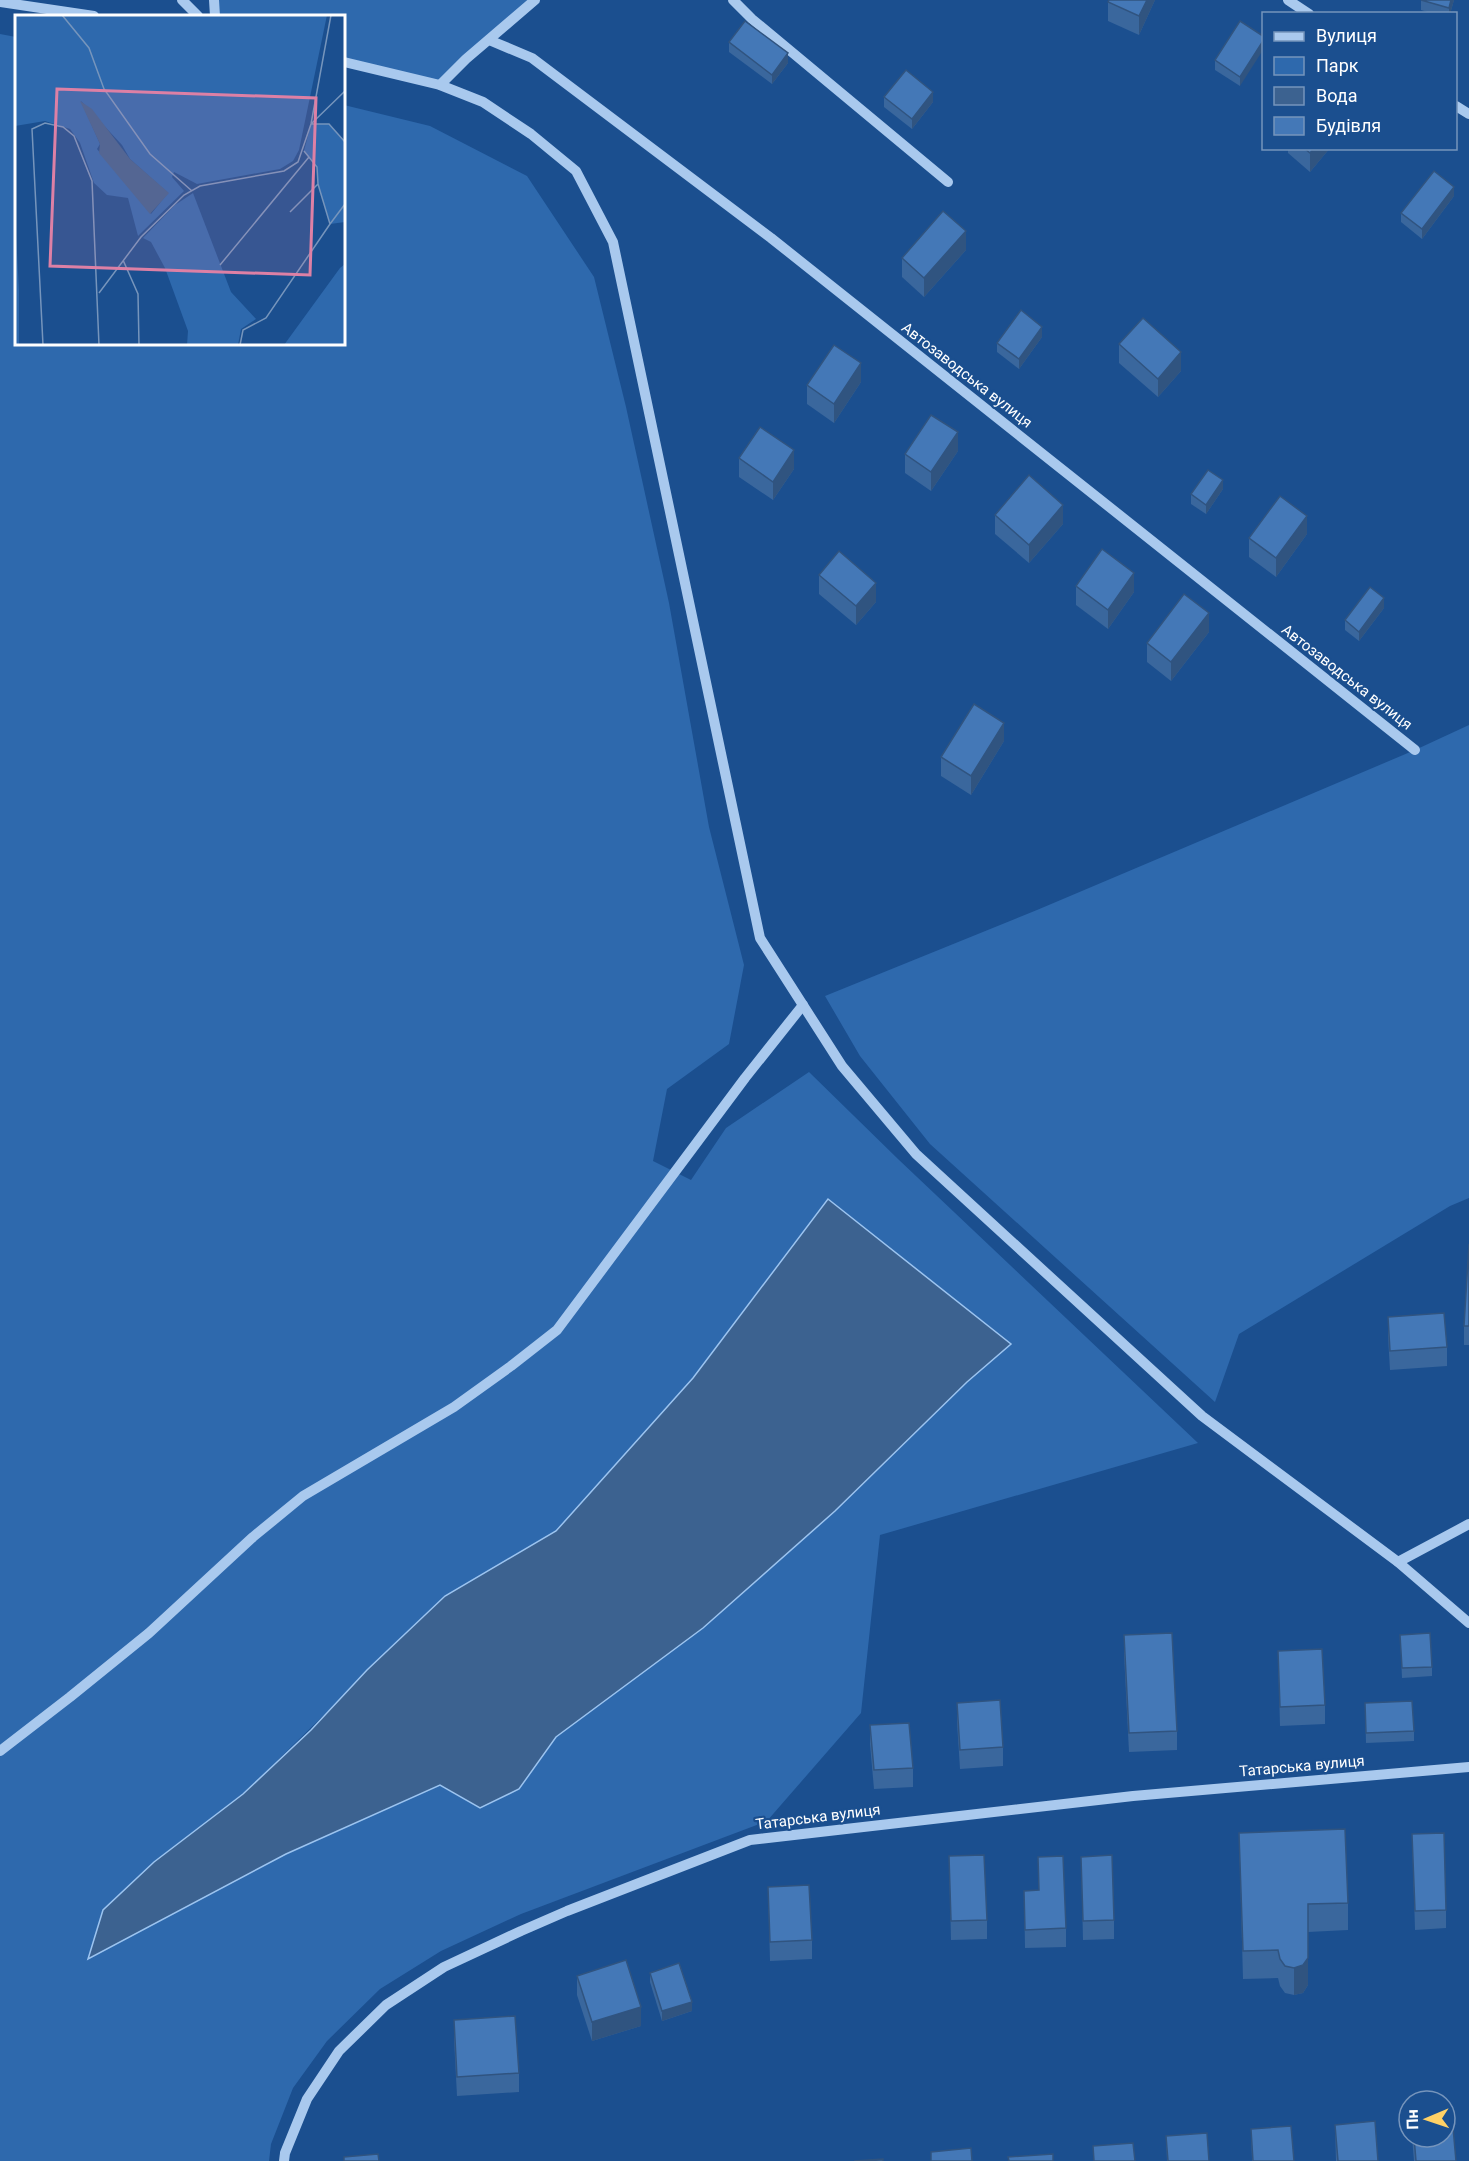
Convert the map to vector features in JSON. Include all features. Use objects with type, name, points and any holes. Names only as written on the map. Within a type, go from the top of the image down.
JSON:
[{"type":"street","points":[[182,0],[197,15]]},
{"type":"street","points":[[214,0],[215,15]]},
{"type":"street","points":[[440,85],[535,0]]},
{"type":"street","points":[[733,0],[752,19],[948,182]]},
{"type":"street","points":[[1288,0],[1307,12]]},
{"type":"street","points":[[0,2],[87,15]]},
{"type":"street","name":"Автозаводська вулиця","points":[[489,40],[532,58],[771,238],[1415,750]]},
{"type":"street","points":[[345,62],[440,85],[483,102],[531,134],[576,171],[613,242],[760,938],[842,1066],[916,1154],[1202,1416],[1398,1562],[1469,1623]]},
{"type":"street","points":[[0,1751],[149,1633],[253,1537],[303,1496],[454,1407],[511,1366],[556,1329],[745,1078],[803,1005]]},
{"type":"street","points":[[1398,1562],[1469,1524]]},
{"type":"street","name":"Татарська вулиця","points":[[285,2157],[307,2099],[339,2051],[386,2005],[444,1967],[521,1931],[750,1840],[1132,1796],[1469,1767]]},
{"type":"green space","points":[[214,0],[535,0],[440,85],[345,62],[345,15],[215,15]]},
{"type":"green space","points":[[0,34],[15,37],[15,345],[345,345],[345,105],[430,126],[527,176],[594,277],[626,407],[669,603],[709,827],[744,965],[729,1044],[667,1089],[653,1161],[691,1180],[726,1128],[809,1072],[1198,1443],[880,1535],[861,1713],[767,1821],[521,1914],[441,1951],[380,1989],[327,2041],[293,2088],[271,2144],[269,2161],[0,2161]],"holes":[[[1011,1344],[967,1382],[835,1511],[703,1628],[556,1737],[519,1789],[480,1808],[440,1785],[286,1854],[154,1862],[243,1794],[445,1596],[556,1531],[693,1378]]]},
{"type":"green space","points":[[1469,725],[1469,1198],[1450,1206],[1239,1334],[1215,1402],[930,1144],[860,1056],[825,996],[1037,910]]},
{"type":"water","points":[[828,1199],[1011,1344],[967,1382],[835,1511],[703,1628],[556,1737],[519,1789],[480,1808],[440,1785],[286,1854],[88,1959],[103,1910],[154,1862],[243,1794],[311,1730],[367,1670],[445,1596],[556,1531],[693,1378]]},
{"type":"building","points":[[1109,0],[1147,0],[1139,16],[1108,2]]},
{"type":"building","points":[[1421,0],[1451,0],[1449,8]]},
{"type":"building","points":[[745,21],[788,53],[772,75],[729,42]]},
{"type":"building","points":[[1240,21],[1262,35],[1262,43],[1240,77],[1215,60]]},
{"type":"building","points":[[906,70],[933,92],[912,119],[884,97]]},
{"type":"building","points":[[1434,171],[1454,187],[1422,229],[1401,213]]},
{"type":"building","points":[[943,211],[966,231],[924,278],[902,258]]},
{"type":"building","points":[[1021,310],[1042,327],[1019,359],[997,343]]},
{"type":"building","points":[[1143,318],[1181,352],[1158,379],[1119,344]]},
{"type":"building","points":[[834,345],[861,363],[834,404],[807,385]]},
{"type":"building","points":[[931,415],[958,432],[931,472],[905,454]]},
{"type":"building","points":[[760,427],[794,450],[773,482],[739,458]]},
{"type":"building","points":[[1208,470],[1223,480],[1206,505],[1191,494]]},
{"type":"building","points":[[1029,475],[1063,505],[1029,545],[995,515]]},
{"type":"building","points":[[1280,496],[1307,516],[1276,558],[1249,538]]},
{"type":"building","points":[[1102,549],[1134,573],[1108,610],[1076,586]]},
{"type":"building","points":[[839,551],[876,583],[856,606],[819,575]]},
{"type":"building","points":[[1370,587],[1384,598],[1359,632],[1345,620]]},
{"type":"building","points":[[1184,594],[1209,613],[1171,662],[1147,643]]},
{"type":"building","points":[[974,704],[1004,723],[971,776],[941,757]]},
{"type":"building","points":[[1469,1244],[1469,1326],[1464,1326]]},
{"type":"building","points":[[1444,1313],[1447,1347],[1390,1351],[1388,1317]]},
{"type":"building","points":[[1172,1633],[1177,1731],[1129,1733],[1124,1635]]},
{"type":"building","points":[[1430,1633],[1432,1667],[1402,1668],[1400,1635]]},
{"type":"building","points":[[1322,1649],[1325,1705],[1280,1707],[1278,1651]]},
{"type":"building","points":[[1000,1700],[1003,1747],[960,1750],[957,1703]]},
{"type":"building","points":[[1412,1701],[1414,1731],[1366,1733],[1365,1703]]},
{"type":"building","points":[[909,1723],[913,1768],[874,1770],[870,1725]]},
{"type":"building","points":[[1345,1829],[1348,1903],[1308,1904],[1308,1958],[1303,1965],[1294,1968],[1285,1966],[1278,1950],[1243,1951],[1239,1833]]},
{"type":"building","points":[[1444,1833],[1446,1910],[1415,1911],[1412,1834]]},
{"type":"building","points":[[984,1855],[987,1920],[951,1921],[949,1856]]},
{"type":"building","points":[[1112,1855],[1114,1920],[1083,1921],[1081,1857]]},
{"type":"building","points":[[1063,1856],[1066,1928],[1025,1930],[1024,1891],[1039,1890],[1038,1857]]},
{"type":"building","points":[[809,1885],[812,1940],[770,1942],[768,1887]]},
{"type":"building","points":[[626,1960],[641,2007],[592,2022],[577,1976]]},
{"type":"building","points":[[679,1963],[692,2002],[662,2011],[650,1973]]},
{"type":"building","points":[[515,2016],[519,2073],[457,2077],[454,2020]]},
{"type":"building","points":[[1375,2121],[1378,2161],[1338,2161],[1335,2125]]},
{"type":"building","points":[[1291,2126],[1294,2161],[1253,2161],[1251,2129]]},
{"type":"building","points":[[1207,2133],[1209,2161],[1168,2161],[1166,2136]]},
{"type":"building","points":[[1133,2143],[1135,2161],[1094,2161],[1093,2146]]},
{"type":"building","points":[[971,2148],[972,2161],[931,2161],[931,2152]]},
{"type":"building","points":[[1415,2149],[1455,2149],[1456,2161],[1416,2161]]},
{"type":"building","points":[[378,2154],[379,2161],[344,2161],[344,2157]]},
{"type":"building","points":[[1053,2154],[1053,2161],[1009,2161],[1008,2157]]},
{"type":"building","points":[[883,2159],[883,2161],[854,2161]]}]
